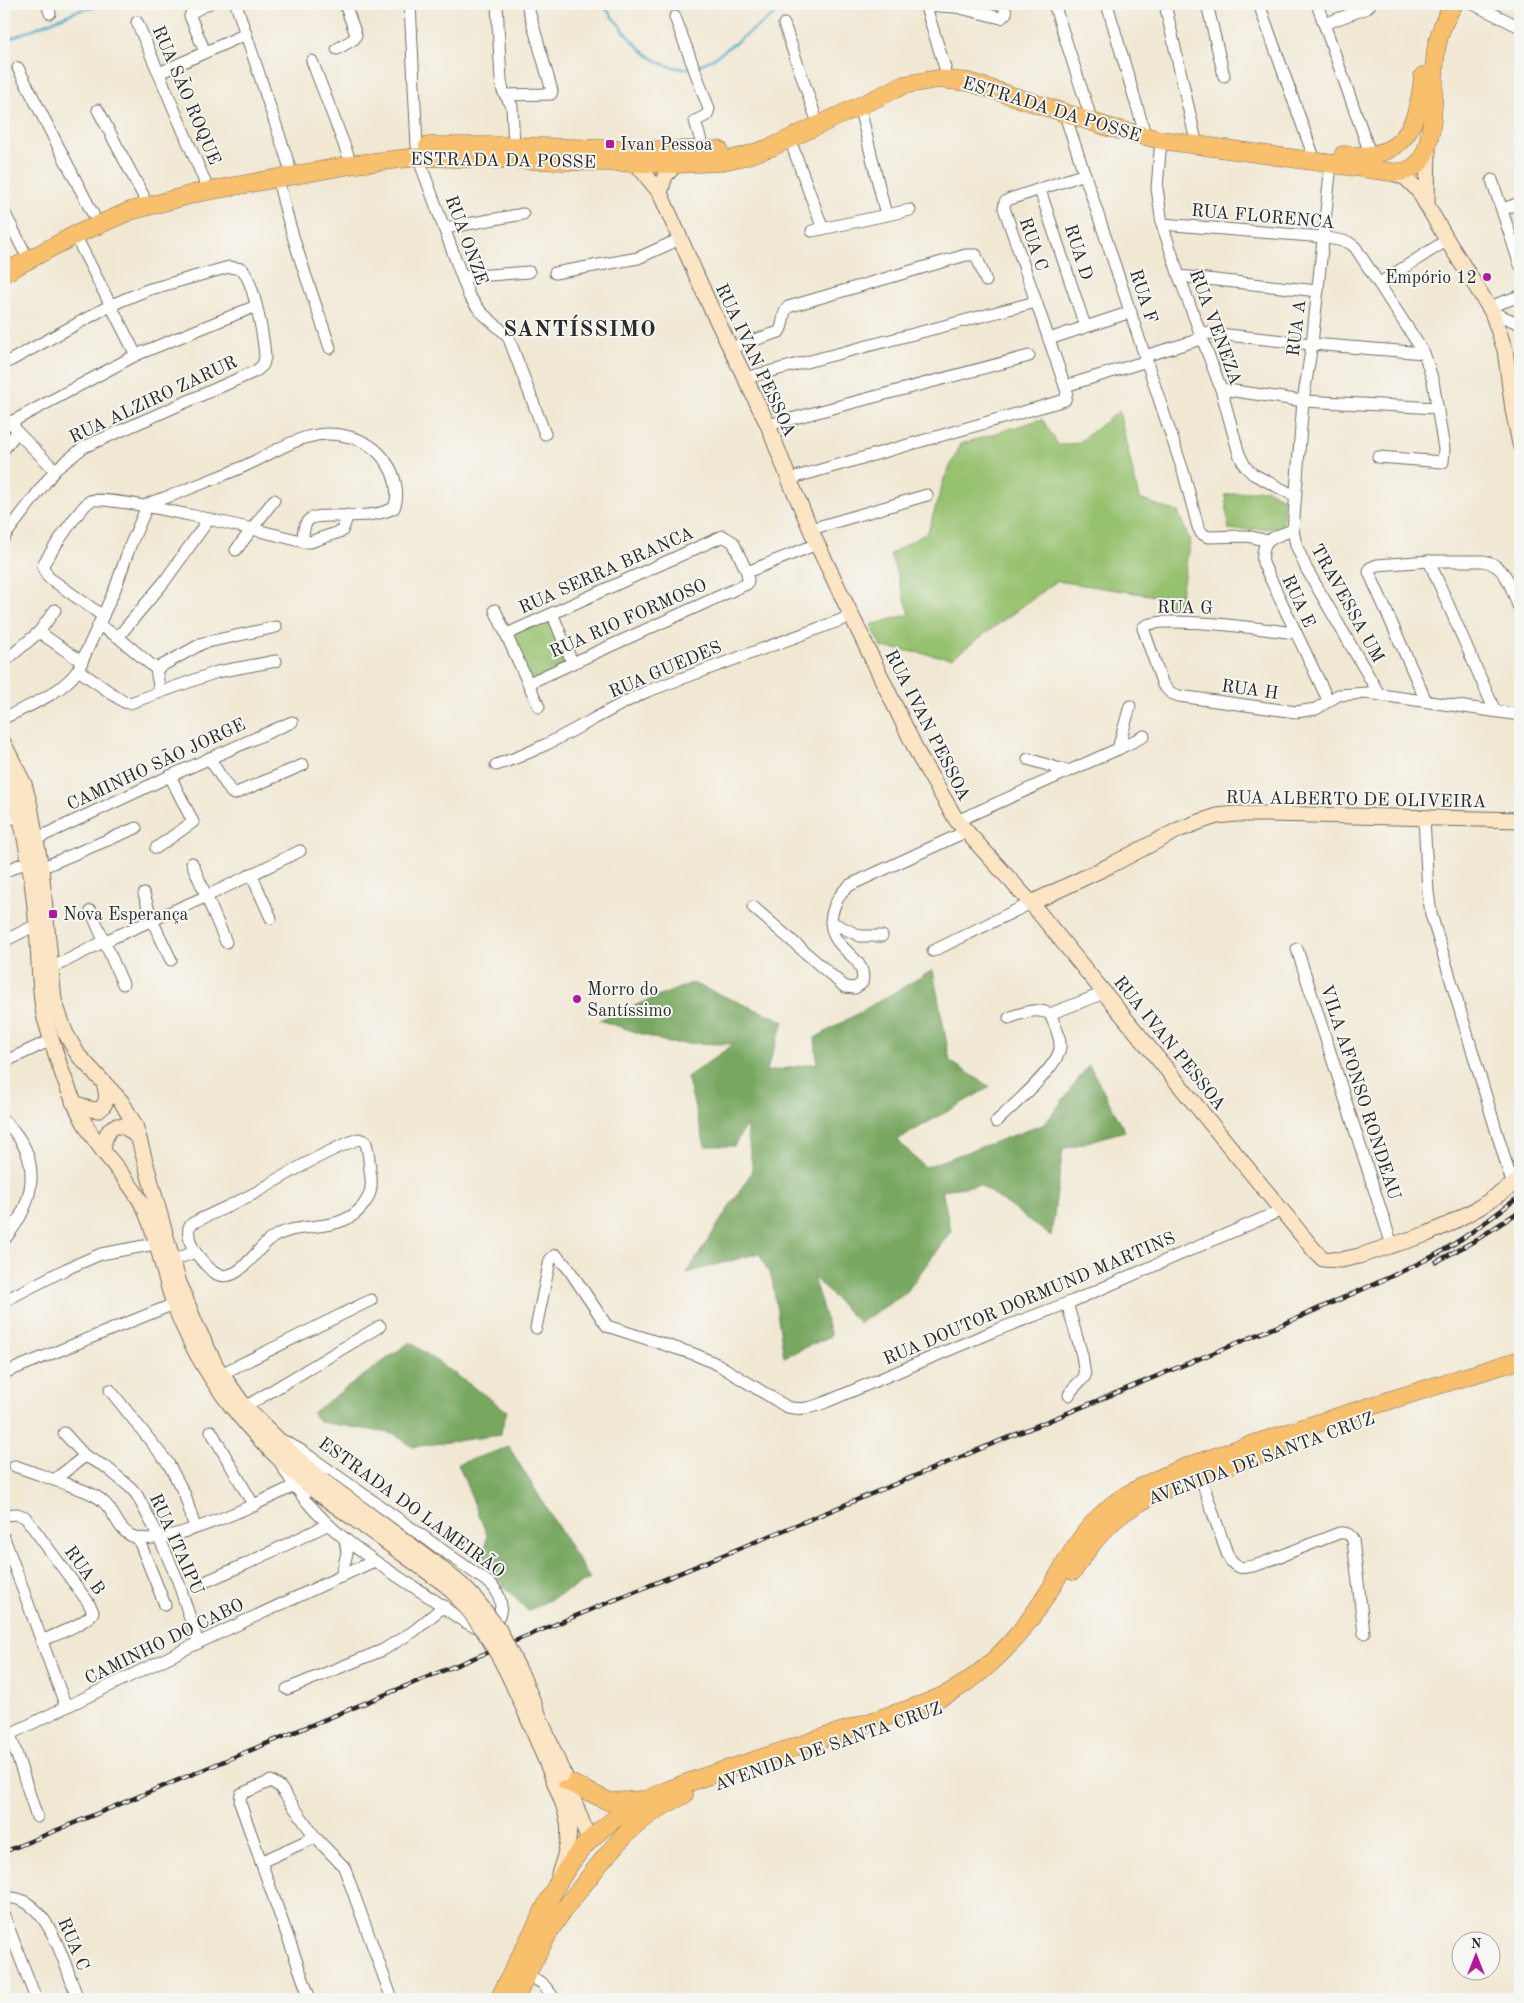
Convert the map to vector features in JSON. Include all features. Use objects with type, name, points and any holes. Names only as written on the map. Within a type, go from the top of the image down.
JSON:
[{"type":"main road","points":[[1391,172],[1386,162],[1378,153],[1399,141],[1410,130],[1418,114],[1428,34],[1440,4]]},
{"type":"main road","points":[[1428,142],[1436,50],[1444,22],[1454,4]]},
{"type":"main road","name":"ESTRADA DA POSSE","points":[[4,273],[75,235],[130,211],[348,155],[514,146],[704,152],[732,148],[756,141],[903,75],[927,69],[945,68],[982,75],[1075,117],[1195,137],[1312,152],[1348,156],[1378,153]]},
{"type":"main road","name":"ESTRADA DA POSSE","points":[[4,260],[93,214],[143,195],[205,182],[356,164],[417,152],[637,164],[707,163],[732,160],[790,140],[859,105],[904,85],[937,79],[952,79],[978,84],[1075,117],[1160,140],[1391,172],[1405,171],[1418,164],[1428,142]]},
{"type":"main road","points":[[1410,130],[1419,133],[1428,142]]},
{"type":"main road","name":"AVENIDA DE SANTA CRUZ","points":[[554,1888],[589,1840],[623,1813],[645,1800],[696,1778],[915,1707],[970,1680],[986,1668],[1019,1634],[1033,1616],[1078,1540],[1088,1527],[1115,1504],[1138,1489],[1225,1454],[1393,1398],[1520,1360]]},
{"type":"main road","name":"AVENIDA DE SANTA CRUZ","points":[[515,1999],[556,1920],[621,1837],[663,1805],[687,1794],[917,1718],[955,1702],[981,1686],[1008,1663],[1034,1633],[1081,1558],[1106,1528],[1125,1512],[1141,1502],[1200,1476],[1352,1423],[1520,1371]]},
{"type":"main road","points":[[561,1778],[610,1802],[645,1800]]},
{"type":"main road","points":[[556,1920],[565,1897],[585,1861],[589,1840]]},
{"type":"main road","points":[[499,1999],[554,1888]]},
{"type":"street","points":[[205,52],[190,16],[192,12],[208,4]]},
{"type":"street","points":[[236,4],[284,172],[294,242],[303,263],[330,348]]},
{"type":"street","points":[[336,50],[354,39],[356,34],[345,4]]},
{"type":"street","name":"ESTRADA DA POSSE","points":[[410,4],[417,152]]},
{"type":"street","points":[[497,4],[501,80],[503,91],[512,106],[514,146]]},
{"type":"street","points":[[506,95],[550,94],[552,91],[527,4]]},
{"type":"street","points":[[945,68],[925,4],[956,7],[1002,18],[1006,13],[1004,4]]},
{"type":"street","name":"RUA F","points":[[1054,4],[1085,174],[1184,474],[1192,510],[1201,533],[1208,537],[1247,536],[1268,541]]},
{"type":"street","points":[[1107,4],[1143,127]]},
{"type":"street","points":[[1166,4],[1195,137]]},
{"type":"street","points":[[1207,4],[1224,76]]},
{"type":"street","points":[[1259,4],[1312,152]]},
{"type":"street","points":[[1317,4],[1378,153]]},
{"type":"street","points":[[1473,4],[1520,27]]},
{"type":"street","points":[[1324,24],[1368,6]]},
{"type":"street","points":[[675,17],[709,109],[707,115],[695,121],[704,152]]},
{"type":"street","name":"RUA SÃO ROQUE","points":[[137,22],[205,182]]},
{"type":"street","points":[[784,24],[815,115]]},
{"type":"street","points":[[159,72],[246,34]]},
{"type":"street","points":[[312,61],[348,155]]},
{"type":"street","points":[[18,68],[93,214]]},
{"type":"street","points":[[859,105],[886,215]]},
{"type":"street","points":[[98,110],[143,195]]},
{"type":"street","points":[[790,140],[817,230],[910,210]]},
{"type":"street","name":"RUA VENEZA","points":[[1160,140],[1156,188],[1162,224],[1200,336],[1221,390],[1239,454],[1245,466],[1262,480],[1295,496]]},
{"type":"street","points":[[1427,203],[1428,142]]},
{"type":"street","name":"RUA ONZE","points":[[417,152],[473,303],[503,331],[512,343],[545,434]]},
{"type":"street","name":"RUA IVAN PESSOA","points":[[637,164],[660,193],[730,348],[768,426],[817,544],[920,758],[961,826],[1030,903],[1323,1259],[1341,1260],[1392,1245]]},
{"type":"street","points":[[660,193],[665,176],[676,164]]},
{"type":"street","name":"RUA A","points":[[1295,496],[1331,164]]},
{"type":"street","points":[[1391,172],[1406,178],[1414,185],[1427,203],[1447,240],[1491,309],[1505,350],[1513,410],[1520,444]]},
{"type":"street","points":[[1040,190],[1085,174]]},
{"type":"street","points":[[1492,180],[1520,265]]},
{"type":"street","name":"RUA C","points":[[1036,302],[1004,208],[1005,202],[1010,199],[1040,190]]},
{"type":"street","name":"RUA D","points":[[1040,190],[1085,326]]},
{"type":"street","points":[[1502,209],[1520,202]]},
{"type":"street","points":[[4,212],[23,249]]},
{"type":"street","points":[[445,228],[523,214]]},
{"type":"street","name":"RUA FLORENCA","points":[[1162,224],[1323,237],[1348,242],[1355,247],[1424,353],[1433,381],[1444,449],[1443,462],[1378,457]]},
{"type":"street","points":[[75,235],[136,355]]},
{"type":"street","points":[[555,273],[638,258],[680,239]]},
{"type":"street","points":[[1380,283],[1447,240]]},
{"type":"street","points":[[730,348],[779,332],[783,326],[785,311],[788,306],[966,255],[976,255],[986,281]]},
{"type":"street","points":[[4,364],[111,305],[170,282],[229,267],[238,268],[245,273],[256,306],[136,355],[8,424],[55,470]]},
{"type":"street","points":[[462,277],[529,272]]},
{"type":"street","points":[[1179,276],[1318,291]]},
{"type":"street","points":[[1491,309],[1520,296]]},
{"type":"street","points":[[746,378],[1036,302],[1067,392],[1065,400],[789,479]]},
{"type":"street","name":"RUA ALZIRO ZARUR","points":[[4,538],[55,470],[84,447],[256,371],[263,365],[265,351],[256,306]]},
{"type":"street","points":[[1491,309],[1520,324]]},
{"type":"street","points":[[1049,338],[1131,312]]},
{"type":"street","points":[[1065,386],[1146,358],[1200,336],[1424,353]]},
{"type":"street","points":[[768,426],[1029,356]]},
{"type":"street","points":[[1221,390],[1304,401],[1438,408]]},
{"type":"street","points":[[4,449],[17,432]]},
{"type":"street","points":[[4,718],[57,690],[69,681],[80,666],[115,589],[146,507],[152,502],[246,466],[314,434],[327,433],[358,439],[371,446],[380,453],[394,478],[397,501],[394,508],[378,513],[312,518],[307,522],[305,528],[304,542]]},
{"type":"street","points":[[811,529],[927,495]]},
{"type":"street","name":"TRAVESSA UM","points":[[1295,496],[1293,530],[1296,545],[1306,568],[1379,694]]},
{"type":"street","points":[[160,692],[156,669],[48,577],[43,567],[88,502],[93,499],[110,500],[209,519],[304,542],[310,542],[342,531],[348,515]]},
{"type":"street","points":[[236,550],[254,529],[274,500]]},
{"type":"street","points":[[118,637],[164,582],[209,519]]},
{"type":"street","points":[[1268,541],[1293,530]]},
{"type":"street","name":"RUA SERRA BRANCA","points":[[507,634],[726,536],[733,542],[747,572]]},
{"type":"street","name":"RUA E","points":[[1268,541],[1263,549],[1262,563],[1294,633],[1328,700]]},
{"type":"street","points":[[747,572],[817,544]]},
{"type":"street","points":[[1429,561],[1495,712]]},
{"type":"street","points":[[1426,701],[1369,572],[1373,566],[1429,561],[1484,561],[1492,563],[1506,574],[1520,611]]},
{"type":"street","name":"RUA RIO FORMOSO","points":[[529,683],[747,584],[747,572]]},
{"type":"street","points":[[4,662],[40,632],[55,610]]},
{"type":"street","points":[[495,610],[539,707]]},
{"type":"street","points":[[552,613],[572,662]]},
{"type":"street","name":"RUA GUEDES","points":[[496,765],[520,758],[642,694],[852,616]]},
{"type":"street","name":"RUA G","points":[[1166,690],[1145,638],[1143,628],[1145,624],[1181,622],[1294,633]]},
{"type":"street","points":[[156,669],[203,643],[276,627]]},
{"type":"street","points":[[40,632],[124,702],[130,703],[217,672],[276,662]]},
{"type":"street","name":"RUA H","points":[[1166,690],[1179,696],[1280,711],[1316,710],[1328,700],[1338,695],[1352,693],[1379,694],[1520,715]]},
{"type":"street","points":[[1118,749],[1130,706]]},
{"type":"street","name":"CAMINHO SÃO JORGE","points":[[36,839],[209,758],[292,722]]},
{"type":"street","points":[[753,907],[845,987],[855,988],[862,983],[864,975],[862,967],[837,941],[830,922],[837,898],[850,885],[1067,771],[1144,736]]},
{"type":"street","name":"ESTRADA DO LAMEIRÃO","points":[[4,744],[24,784],[36,839],[34,864],[41,1000],[51,1040],[73,1102],[104,1153],[142,1203],[174,1304],[196,1349],[218,1388],[251,1431],[279,1460],[318,1485],[446,1585],[463,1602],[486,1633],[511,1679],[561,1778],[589,1840]]},
{"type":"street","points":[[209,758],[234,794],[303,765]]},
{"type":"street","points":[[1028,759],[1067,771]]},
{"type":"street","name":"ESTRADA DO LAMEIRÃO","points":[[4,768],[14,791],[34,864],[54,1000],[65,1032],[78,1055],[121,1101],[135,1125],[173,1260],[195,1323],[221,1374],[245,1407],[275,1436],[318,1485]]},
{"type":"street","points":[[156,848],[193,822],[170,776]]},
{"type":"street","points":[[4,822],[20,814]]},
{"type":"street","name":"RUA ALBERTO DE OLIVEIRA","points":[[1030,903],[1112,865],[1178,830],[1217,816],[1270,814],[1520,820]]},
{"type":"street","points":[[1392,1245],[1427,1234],[1449,1224],[1516,1183],[1431,914],[1424,818]]},
{"type":"street","points":[[4,872],[34,864],[136,828]]},
{"type":"street","points":[[50,969],[300,851]]},
{"type":"street","points":[[192,863],[226,942]]},
{"type":"street","points":[[251,874],[271,918]]},
{"type":"street","points":[[144,894],[152,920],[170,960]]},
{"type":"street","points":[[933,951],[1030,903]]},
{"type":"street","points":[[91,911],[123,984]]},
{"type":"street","points":[[830,922],[860,936],[882,936]]},
{"type":"street","points":[[4,941],[36,926]]},
{"type":"street","name":"VILA AFONSO RONDEAU","points":[[1297,948],[1392,1245]]},
{"type":"street","points":[[1050,1014],[1104,993]]},
{"type":"street","points":[[996,1122],[1048,1071],[1057,1058],[1060,1044],[1050,1014],[1042,1010],[1036,1010],[1009,1018]]},
{"type":"street","points":[[4,1062],[51,1040]]},
{"type":"street","points":[[73,1102],[89,1109],[99,1110],[106,1104],[104,1083]]},
{"type":"street","points":[[4,1121],[24,1146],[30,1158],[32,1170],[31,1183],[20,1217],[4,1240]]},
{"type":"street","points":[[104,1153],[106,1136],[109,1130],[114,1127],[126,1128],[140,1140]]},
{"type":"street","points":[[358,1139],[365,1141],[372,1179],[371,1192],[365,1204],[349,1218],[336,1223],[287,1231],[274,1237],[242,1269],[227,1275],[217,1275],[195,1252],[188,1235],[189,1227],[193,1223],[238,1202],[281,1177],[344,1145],[358,1139]]},
{"type":"street","name":"RUA DOUTOR DORMUND MARTINS","points":[[536,1328],[550,1260],[556,1255],[568,1268],[607,1326],[702,1358],[727,1370],[788,1407],[797,1410],[813,1407],[1067,1303],[1282,1210]]},
{"type":"street","points":[[9,1298],[66,1268],[101,1254],[155,1244]]},
{"type":"street","points":[[173,1260],[195,1252]]},
{"type":"street","points":[[221,1374],[371,1300]]},
{"type":"street","points":[[1067,1303],[1085,1376],[1071,1390],[1069,1395]]},
{"type":"street","points":[[4,1373],[174,1304]]},
{"type":"street","points":[[245,1407],[380,1326]]},
{"type":"street","points":[[110,1390],[168,1464],[185,1495],[195,1528]]},
{"type":"street","points":[[211,1432],[254,1506]]},
{"type":"street","name":"RUA ITAIPU","points":[[64,1433],[85,1456],[106,1467],[137,1495],[159,1536],[178,1581],[198,1643]]},
{"type":"street","name":"ESTRADA DO LAMEIRÃO","points":[[275,1436],[302,1451],[492,1585],[502,1602],[501,1611],[496,1621],[485,1626],[469,1624],[374,1561],[327,1525],[294,1486],[279,1460]]},
{"type":"street","points":[[54,1480],[85,1456]]},
{"type":"street","points":[[15,1466],[99,1498],[111,1508],[127,1533],[138,1538],[159,1536],[195,1528],[254,1506],[294,1486]]},
{"type":"street","points":[[1200,1476],[1228,1556],[1232,1564],[1237,1567],[1260,1564],[1339,1532],[1347,1533],[1351,1536],[1364,1633]]},
{"type":"street","name":"RUA B","points":[[4,1516],[17,1514],[25,1518],[88,1602],[93,1612],[84,1621],[41,1641]]},
{"type":"street","points":[[207,1581],[327,1525]]},
{"type":"street","points":[[4,1538],[66,1707]]},
{"type":"street","points":[[138,1538],[165,1605]]},
{"type":"street","points":[[341,1577],[347,1553],[345,1539]]},
{"type":"street","name":"CAMINHO DO CABO","points":[[7,1736],[198,1643],[374,1561]]},
{"type":"street","points":[[287,1689],[383,1650],[414,1631],[444,1606]]},
{"type":"street","points":[[7,1736],[37,1818]]},
{"type":"street","name":"ESTRADA DO LAMEIRÃO","points":[[554,1888],[567,1850],[569,1835],[561,1778]]},
{"type":"street","points":[[310,1999],[240,1803],[243,1793],[271,1781],[280,1786],[315,1838],[344,1867],[392,1999]]},
{"type":"street","points":[[261,1862],[315,1838]]},
{"type":"street","name":"RUA C","points":[[4,1898],[18,1898],[43,1916],[78,1999]]},
{"type":"street","points":[[4,1916],[36,1999]]},
{"type":"street","points":[[527,1975],[542,1983],[555,1999]]},
{"type":"green space","points":[[1119,411],[1139,499],[1178,512],[1190,541],[1179,606],[1170,608],[1162,597],[1057,581],[952,658],[881,647],[871,625],[910,614],[890,554],[928,532],[944,479],[961,444],[1042,419],[1058,445],[1078,443]]},
{"type":"green space","points":[[1267,489],[1283,498],[1283,528],[1229,530],[1225,495]]},
{"type":"green space","points":[[552,613],[572,662],[529,683],[507,634]]},
{"type":"green space","points":[[933,970],[950,1061],[990,1087],[897,1140],[925,1167],[1045,1124],[1089,1065],[1125,1131],[1063,1149],[1051,1236],[980,1185],[942,1190],[951,1231],[905,1294],[859,1323],[813,1277],[831,1336],[784,1357],[772,1279],[759,1253],[687,1273],[753,1170],[746,1125],[734,1146],[705,1146],[687,1077],[734,1044],[669,1043],[599,1020],[692,983],[784,1021],[766,1072],[817,1063],[815,1038]]},
{"type":"green space","points":[[410,1342],[507,1411],[500,1435],[412,1447],[395,1434],[320,1422],[312,1413]]},
{"type":"green space","points":[[509,1447],[590,1579],[528,1611],[483,1565],[487,1535],[458,1464]]},
{"type":"waterway","points":[[4,41],[77,11],[107,4]]},
{"type":"waterway","points":[[602,4],[629,37],[650,57],[662,64],[675,68],[690,68]]},
{"type":"waterway","points":[[698,66],[714,58],[789,4]]},
{"type":"railway","points":[[4,1852],[1300,1317],[1439,1253],[1471,1233],[1520,1196]]},
{"type":"railway","points":[[1436,1262],[1476,1240],[1520,1211]]},
{"type":"place","name":"Ivan Pessoa","points":[[610,144]]},
{"type":"place","name":"Empório 12","points":[[1487,277]]},
{"type":"place","name":"Nova Esperança","points":[[53,914]]},
{"type":"place","name":"Morro do Santíssimo","points":[[577,999]]},
{"type":"district","name":"SANTÍSSIMO","points":[[580,328]]}]
